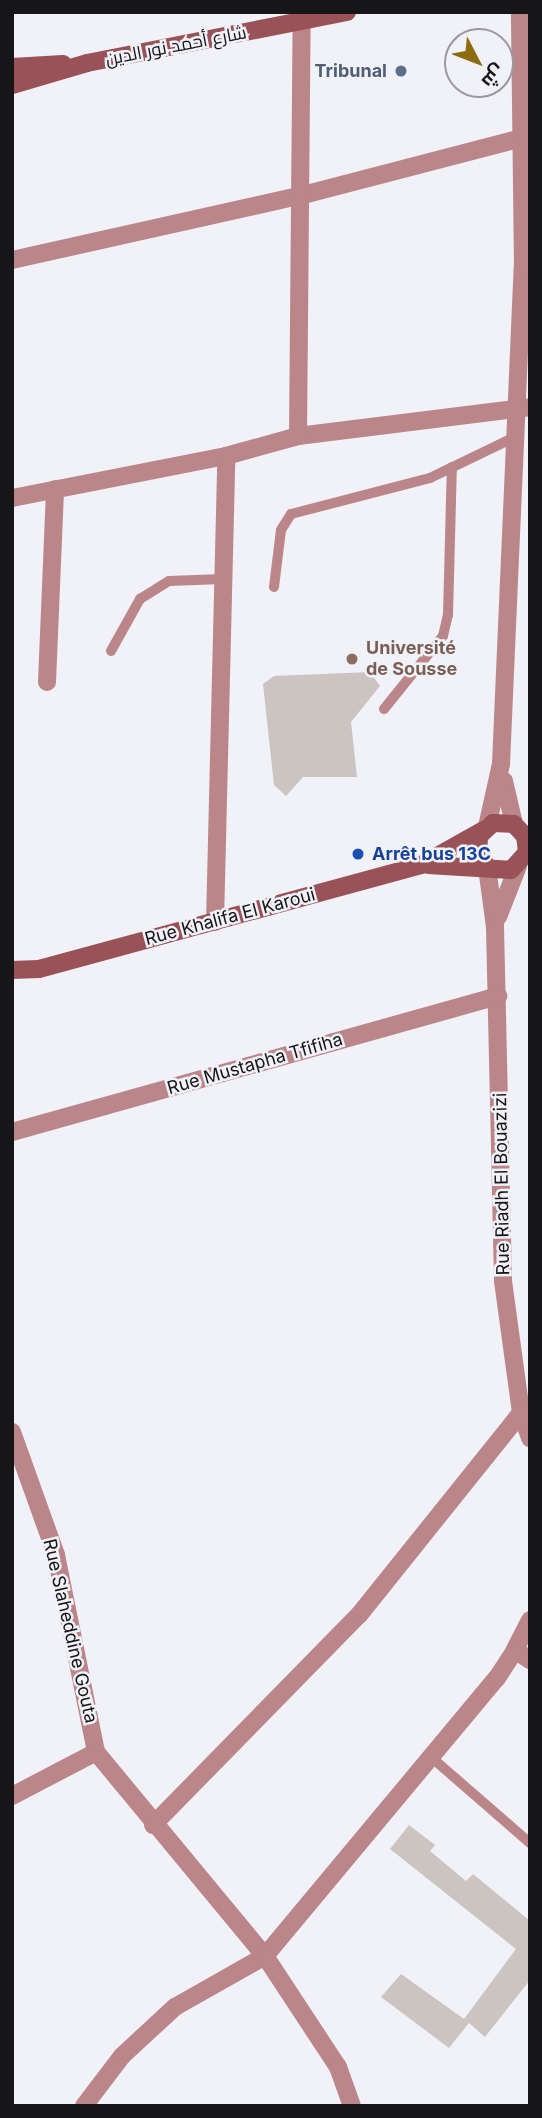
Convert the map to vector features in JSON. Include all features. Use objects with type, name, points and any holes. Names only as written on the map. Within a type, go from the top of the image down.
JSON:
[{"type":"main road","name":"شارع أحمد نور الدين","points":[[87,63],[302,17],[346,12]]},
{"type":"main road","points":[[12,67],[87,63]]},
{"type":"main road","points":[[12,85],[87,63]]},
{"type":"main road","points":[[500,821],[522,826],[525,836],[524,861],[502,872],[487,867],[477,845],[485,828],[500,821]]},
{"type":"main road","name":"Rue Khalifa El Karoui","points":[[12,971],[39,969],[421,865],[485,828]]},
{"type":"main road","name":"Rue Khalifa El Karoui","points":[[421,865],[487,867]]},
{"type":"main road","name":"Rue Khalifa El Karoui","points":[[12,984],[39,969]]},
{"type":"street","points":[[485,828],[501,764],[515,437],[523,406],[527,137],[520,12]]},
{"type":"street","points":[[298,436],[303,195],[302,17]]},
{"type":"street","points":[[523,64],[530,36]]},
{"type":"street","points":[[12,260],[303,195],[527,137]]},
{"type":"street","points":[[12,498],[226,456],[298,436],[523,406]]},
{"type":"street","points":[[215,922],[226,456]]},
{"type":"street","points":[[47,682],[55,489]]},
{"type":"street","points":[[501,764],[522,826]]},
{"type":"street","name":"Rue Riadh El Bouazizi","points":[[495,928],[503,896],[524,861]]},
{"type":"street","name":"Rue Riadh El Bouazizi","points":[[487,867],[495,928],[498,996],[503,1281],[522,1413],[530,1438]]},
{"type":"street","name":"Rue Mustapha Tfifiha","points":[[12,1132],[498,996]]},
{"type":"street","points":[[153,1825],[359,1615],[522,1413]]},
{"type":"street","name":"Rue Slaheddine Gouta","points":[[12,1432],[56,1555],[96,1752]]},
{"type":"street","points":[[84,2106],[100,2099],[122,2056],[175,2007],[265,1956],[497,1678],[522,1655],[530,1620]]},
{"type":"street","points":[[12,1796],[96,1752],[153,1825],[265,1956],[338,2067],[352,2106]]},
{"type":"lane","points":[[274,587],[281,530],[291,514],[430,478],[515,437]]},
{"type":"lane","points":[[384,709],[443,636],[448,615],[452,467]]},
{"type":"lane","points":[[111,651],[140,599],[169,581],[222,579]]},
{"type":"lane","points":[[431,1756],[530,1843]]},
{"type":"building","points":[[370,672],[380,686],[351,722],[357,777],[303,777],[286,796],[274,785],[263,684],[274,676]]},
{"type":"building","points":[[409,1825],[435,1845],[430,1851],[466,1881],[473,1874],[530,1921],[530,1980],[485,2037],[469,2023],[449,2048],[381,1997],[401,1974],[464,2019],[516,1949],[390,1849]]},
{"type":"place","name":"Tribunal","points":[[401,71]]},
{"type":"place","name":"Université de Sousse","points":[[352,659]]},
{"type":"place","name":"Arrêt bus 13C","points":[[358,854]]}]
